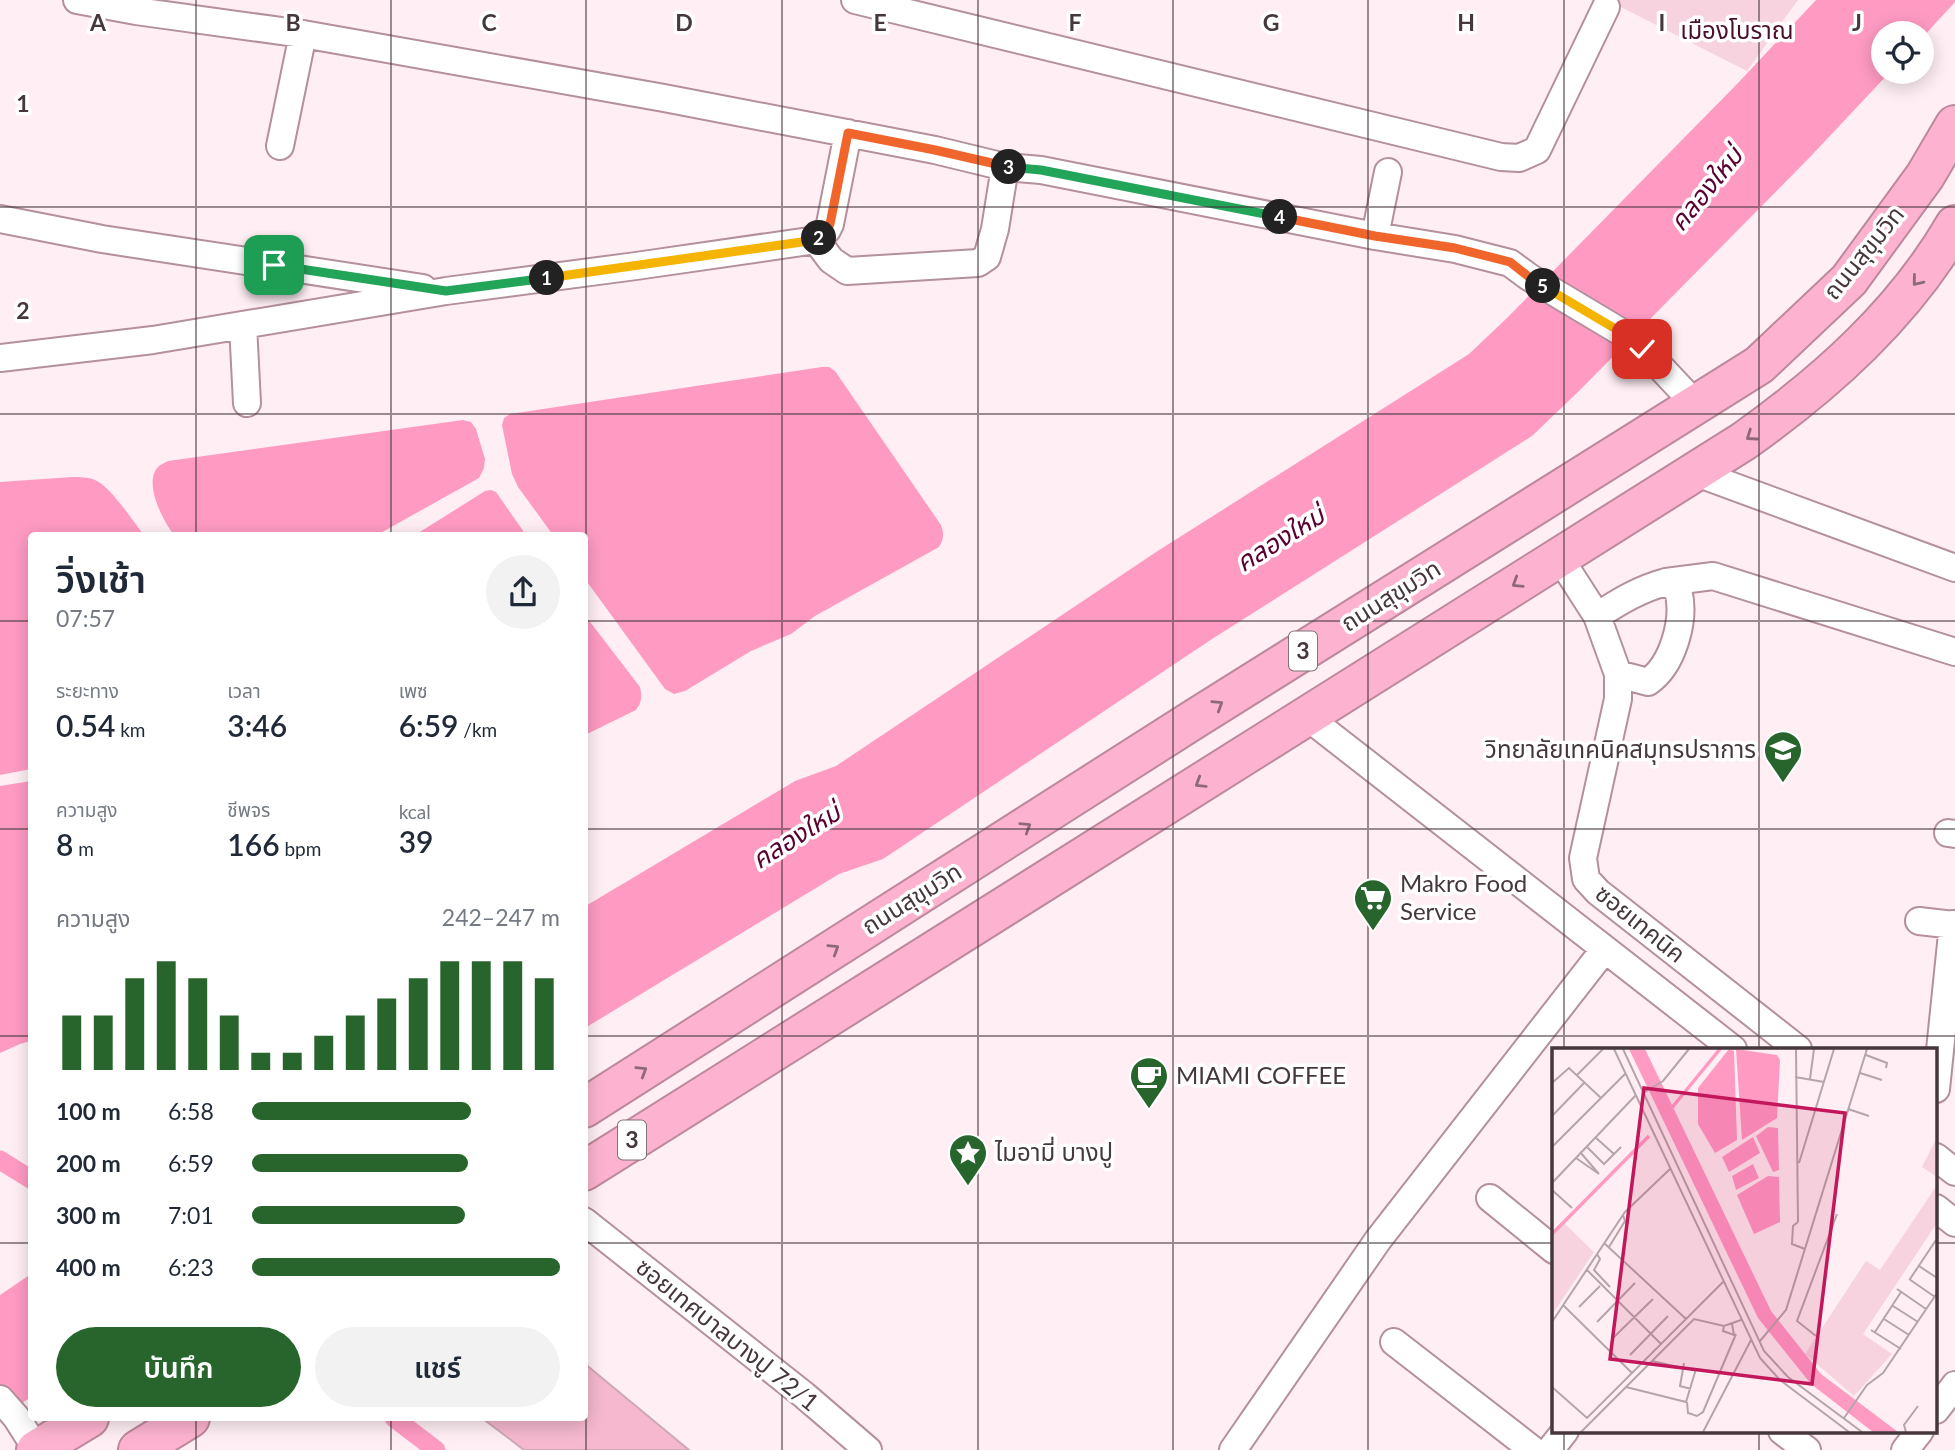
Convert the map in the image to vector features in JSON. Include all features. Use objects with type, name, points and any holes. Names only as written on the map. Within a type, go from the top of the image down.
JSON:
[{"type":"highway","name":"ถนนสุขุมวิท","points":[[588,1105],[1196,718],[1759,365],[1849,280],[1925,176],[1955,125]]},
{"type":"highway","name":"3","points":[[588,1168],[1694,472],[1780,415],[1818,385],[1893,310],[1923,273],[1955,225]]},
{"type":"highway","points":[[36,1450],[84,1421]]},
{"type":"highway","points":[[138,1450],[185,1421]]},
{"type":"street","points":[[77,0],[136,12],[303,34],[620,90],[935,150],[1005,167],[1041,170],[1375,236],[1455,248],[1510,262],[1529,277],[1636,341],[1696,405]]},
{"type":"street","points":[[855,0],[1501,157],[1519,158],[1536,150],[1606,7]]},
{"type":"street","points":[[280,146],[303,34]]},
{"type":"street","points":[[0,358],[153,340],[446,291],[636,267],[816,240],[830,224],[848,133]]},
{"type":"street","points":[[816,240],[831,260],[847,271],[978,263],[987,257],[995,229],[1005,167]]},
{"type":"street","points":[[1375,236],[1388,172]]},
{"type":"street","points":[[0,219],[102,239],[446,291]]},
{"type":"street","points":[[243,325],[247,403]]},
{"type":"street","points":[[1694,472],[1955,568]]},
{"type":"street","name":"ซอยเทคนิค","points":[[1559,557],[1597,616],[1618,674],[1618,699],[1583,858],[1586,879],[1598,892],[1797,1048]]},
{"type":"street","points":[[1597,616],[1632,594],[1665,582],[1713,576],[1955,652]]},
{"type":"street","points":[[1618,674],[1648,682],[1659,674],[1669,658],[1681,604],[1678,590],[1665,582]]},
{"type":"street","points":[[1306,716],[1732,1048]]},
{"type":"street","points":[[1919,921],[1954,925],[1938,1071]]},
{"type":"street","points":[[1233,1450],[1378,1240],[1604,950]]},
{"type":"street","points":[[1938,1159],[1955,1172]]},
{"type":"street","points":[[1490,1198],[1552,1248]]},
{"type":"street","points":[[1938,1210],[1955,1223]]},
{"type":"street","name":"ซอยเทศบาลบางปู 72/1","points":[[588,1224],[804,1395],[868,1450]]},
{"type":"street","points":[[1394,1342],[1533,1450]]},
{"type":"street","points":[[1938,1407],[1955,1385]]},
{"type":"street","points":[[8,1408],[36,1450]]},
{"type":"street","points":[[1550,1450],[1564,1432]]},
{"type":"street","points":[[1783,1432],[1807,1450]]},
{"type":"street","points":[[1905,1450],[1919,1432]]},
{"type":"green space","name":"เมืองโบราณ","points":[[1607,0],[1798,0],[1747,71]]},
{"type":"water","name":"คลองใหม่","points":[[1816,0],[1955,0],[1934,25],[1934,21],[1871,21],[1871,84],[1879,84],[1811,156],[1532,436],[1212,639],[883,859],[839,874],[588,1026],[588,905],[795,781],[836,766],[1156,552],[1469,354]]},
{"type":"water","points":[[829,367],[835,371],[941,525],[941,544],[815,616],[791,634],[751,651],[685,691],[674,694],[665,689],[588,583],[588,532],[551,532],[518,487],[512,474],[502,425],[504,418],[510,414]]},
{"type":"water","points":[[463,420],[471,422],[476,429],[485,459],[479,478],[382,532],[172,532],[156,502],[153,482],[158,467],[168,461]]},
{"type":"water","points":[[90,478],[114,496],[142,532],[28,532],[28,770],[0,775],[0,482]]},
{"type":"water","points":[[485,491],[496,492],[524,532],[420,532]]},
{"type":"water","points":[[588,619],[640,687],[641,697],[636,710],[588,734]]},
{"type":"water","points":[[28,781],[28,1042],[0,1053],[0,786]]},
{"type":"water","points":[[28,1276],[28,1399],[0,1418],[0,1295]]},
{"type":"building","points":[[588,1366],[689,1450],[524,1450],[486,1421],[588,1421]]},
{"type":"waterway","points":[[0,1160],[28,1178]]},
{"type":"waterway","points":[[398,1421],[436,1450]]},
{"type":"place","name":"วิทยาลัยเทคนิคสมุทรปราการ","points":[[1783,784]]},
{"type":"place","name":"Makro Food Service","points":[[1373,932]]},
{"type":"place","name":"MIAMI COFFEE","points":[[1149,1110]]},
{"type":"place","name":"ไมอามี่ บางปู","points":[[968,1187]]},
{"type":"route","points":[[274,265],[446,291],[636,267],[816,240],[830,224],[848,133],[1005,167],[1041,170],[1375,236],[1455,248],[1510,262],[1529,277],[1636,341],[1642,349]]}]
